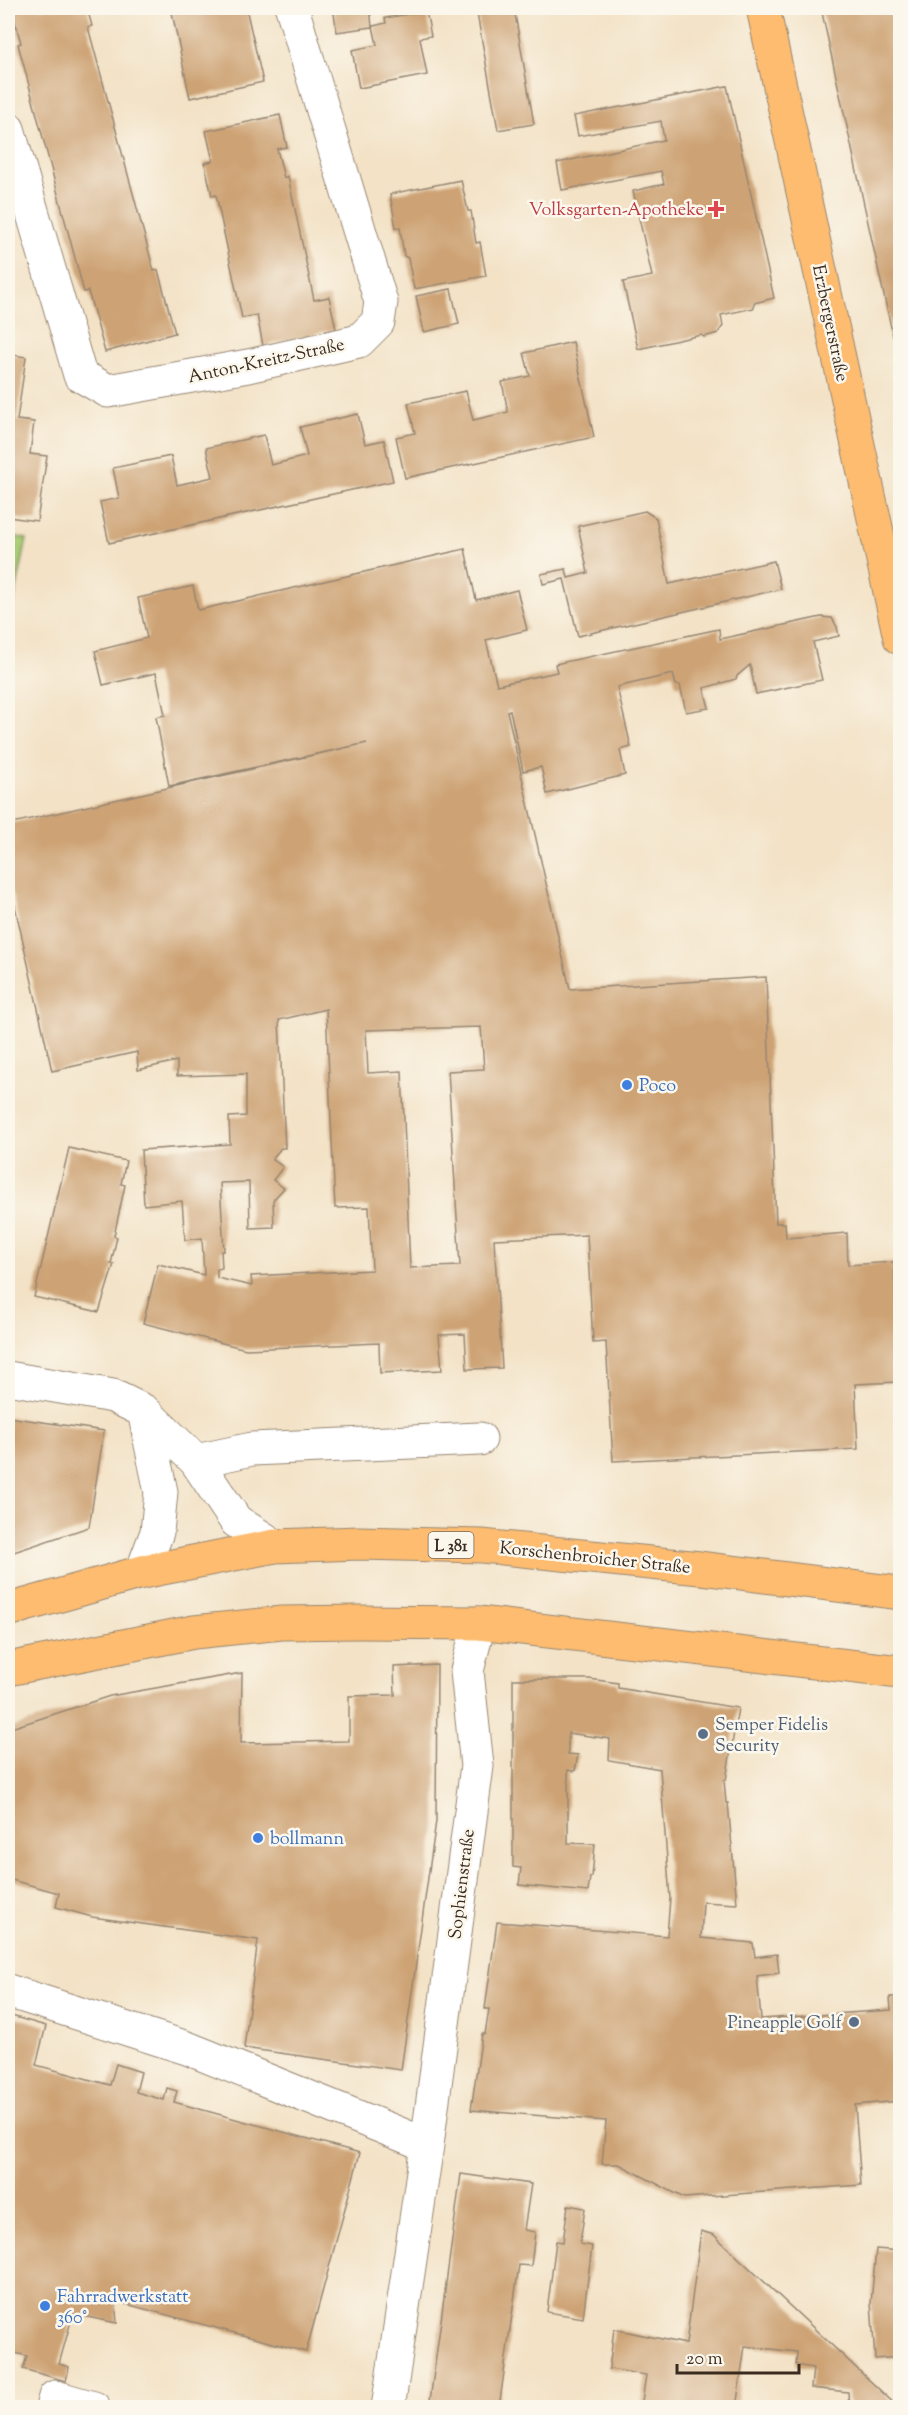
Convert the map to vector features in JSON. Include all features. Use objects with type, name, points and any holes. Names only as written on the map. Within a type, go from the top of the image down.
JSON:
[{"type":"main road","name":"Erzbergerstraße","points":[[762,8],[900,638]]},
{"type":"main road","name":"Korschenbroicher Straße","points":[[8,1610],[142,1572],[276,1546],[359,1543],[482,1546],[893,1586]]},
{"type":"main road","points":[[8,1669],[194,1632],[282,1623],[479,1623],[900,1672]]},
{"type":"main road","points":[[861,1667],[900,1688]]},
{"type":"street","name":"Anton-Kreitz-Straße","points":[[8,129],[80,375],[108,391],[248,366],[359,341],[378,322],[381,302],[292,8]]},
{"type":"street","points":[[8,1378],[113,1396],[144,1411],[196,1461],[236,1521],[276,1546]]},
{"type":"street","points":[[142,1572],[157,1532],[162,1492],[144,1411]]},
{"type":"street","points":[[196,1461],[252,1449],[480,1439]]},
{"type":"street","name":"Sophienstraße","points":[[388,2408],[427,2145],[477,1766],[467,1671],[479,1623]]},
{"type":"street","points":[[8,1991],[187,2048],[427,2145]]},
{"type":"street","points":[[52,2408],[55,2397],[94,2408]]},
{"type":"green space","points":[[8,535],[27,539],[8,621]]},
{"type":"building","points":[[11,8],[87,8],[92,26],[88,27],[154,271],[158,270],[175,333],[105,352],[88,291],[84,292],[18,44],[21,43]]},
{"type":"building","points":[[171,8],[246,8],[263,82],[190,98]]},
{"type":"building","points":[[333,8],[370,8],[372,27],[337,32]]},
{"type":"building","points":[[476,8],[514,8],[534,124],[498,130]]},
{"type":"building","points":[[821,8],[900,8],[900,364],[899,364]]},
{"type":"building","points":[[426,11],[431,36],[420,38],[427,75],[359,88],[352,50],[377,45],[373,26],[386,23],[385,18]]},
{"type":"building","points":[[727,86],[774,298],[754,303],[754,308],[721,315],[723,326],[718,333],[638,349],[623,282],[652,276],[633,191],[664,184],[661,171],[562,190],[557,163],[664,140],[661,121],[578,136],[574,116]]},
{"type":"building","points":[[280,115],[287,147],[277,149],[284,178],[288,176],[314,300],[329,297],[336,329],[263,346],[257,315],[242,318],[216,195],[212,196],[204,163],[213,161],[206,131]]},
{"type":"building","points":[[461,180],[468,211],[471,211],[476,243],[480,242],[486,276],[414,289],[408,258],[404,256],[400,227],[396,228],[390,194]]},
{"type":"building","points":[[451,289],[459,324],[424,332],[416,296]]},
{"type":"building","points":[[573,342],[594,437],[405,478],[396,437],[415,433],[408,403],[466,391],[473,420],[508,412],[502,382],[530,376],[524,353]]},
{"type":"building","points":[[8,354],[26,357],[17,420],[34,422],[30,454],[47,456],[37,521],[8,517]]},
{"type":"building","points":[[358,414],[365,444],[384,440],[393,481],[109,543],[100,502],[119,498],[113,468],[171,456],[177,485],[213,477],[206,448],[264,435],[271,465],[307,456],[300,427]]},
{"type":"building","points":[[645,511],[656,518],[669,584],[774,561],[781,589],[578,636],[564,579],[543,584],[541,574],[566,569],[568,578],[588,573],[578,526]]},
{"type":"building","name":"Poco","points":[[465,549],[476,600],[517,590],[527,630],[486,640],[497,685],[557,672],[555,664],[719,629],[720,639],[821,617],[832,618],[839,636],[813,642],[822,680],[756,694],[750,665],[736,679],[704,688],[709,708],[686,712],[680,685],[676,685],[673,674],[617,687],[631,747],[620,750],[625,775],[547,794],[541,767],[523,771],[510,710],[507,711],[570,989],[766,977],[776,1223],[785,1223],[786,1238],[847,1233],[848,1265],[894,1262],[899,1382],[855,1384],[858,1449],[613,1461],[606,1342],[593,1343],[587,1235],[494,1239],[502,1368],[467,1369],[465,1334],[439,1335],[442,1370],[380,1373],[379,1343],[246,1349],[143,1323],[158,1264],[204,1275],[202,1238],[185,1240],[182,1201],[144,1205],[141,1150],[230,1144],[229,1117],[246,1116],[246,1074],[177,1076],[177,1061],[138,1070],[137,1052],[52,1071],[8,875],[8,824],[367,743],[169,786],[156,717],[165,715],[156,673],[103,685],[95,651],[147,638],[138,598],[193,586],[198,610]],"holes":[[[326,1009],[335,1208],[369,1207],[372,1270],[251,1276],[252,1286],[217,1278],[217,1269],[222,1268],[221,1251],[224,1251],[220,1183],[249,1182],[250,1228],[274,1227],[273,1200],[284,1188],[273,1180],[283,1167],[272,1159],[281,1148],[285,1148],[279,1020]],[[481,1027],[484,1069],[448,1071],[460,1266],[410,1268],[402,1071],[368,1073],[366,1030]]]},
{"type":"building","points":[[69,1148],[126,1161],[121,1184],[125,1185],[114,1236],[117,1237],[111,1264],[114,1264],[99,1312],[34,1297]]},
{"type":"building","points":[[8,1417],[104,1431],[89,1527],[8,1554]]},
{"type":"building","points":[[437,1665],[436,1821],[401,2070],[244,2048],[258,1940],[92,1917],[56,1907],[59,1893],[8,1879],[8,1729],[110,1696],[242,1673],[241,1743],[349,1741],[349,1696],[395,1695],[394,1667]]},
{"type":"building","points":[[513,1679],[589,1679],[618,1683],[618,1688],[738,1708],[726,1780],[724,1780],[737,1904],[703,1902],[701,1938],[753,1943],[755,1957],[777,1954],[779,1973],[757,1976],[761,2019],[891,2010],[890,1997],[900,1997],[900,2101],[855,2105],[861,2185],[684,2198],[619,2164],[602,2164],[606,2121],[471,2110],[482,2034],[485,2034],[489,2009],[485,2009],[497,1922],[667,1936],[670,1898],[660,1769],[609,1760],[610,1739],[568,1733],[568,1754],[578,1755],[575,1771],[568,1770],[568,1843],[595,1844],[588,1892],[519,1885],[521,1868],[513,1867]]},
{"type":"building","points":[[8,2015],[46,2026],[36,2065],[110,2085],[116,2064],[141,2072],[136,2092],[164,2100],[167,2088],[177,2091],[174,2102],[360,2153],[306,2352],[115,2301],[117,2323],[73,2314],[59,2364],[69,2367],[66,2381],[23,2369],[27,2356],[8,2351]]},
{"type":"building","points":[[461,2174],[531,2184],[524,2230],[535,2232],[531,2266],[519,2265],[499,2408],[429,2408]]},
{"type":"building","points":[[568,2205],[585,2208],[580,2244],[592,2246],[583,2318],[547,2312],[556,2241],[563,2242]]},
{"type":"building","points":[[701,2231],[714,2235],[899,2408],[849,2408],[848,2392],[811,2388],[813,2368],[796,2365],[797,2352],[745,2346],[736,2408],[641,2408],[646,2375],[609,2369],[614,2329],[686,2344]]},
{"type":"building","points":[[876,2249],[900,2251],[900,2357],[875,2359],[871,2303]]},
{"type":"place","name":"Volksgarten-Apotheke","points":[[716,209]]},
{"type":"place","name":"Poco","points":[[627,1085]]},
{"type":"place","name":"Semper Fidelis Security","points":[[703,1734]]},
{"type":"place","name":"bollmann","points":[[258,1838]]},
{"type":"place","name":"Pineapple Golf","points":[[854,2022]]},
{"type":"place","name":"Fahrradwerkstatt 360°","points":[[45,2306]]}]
